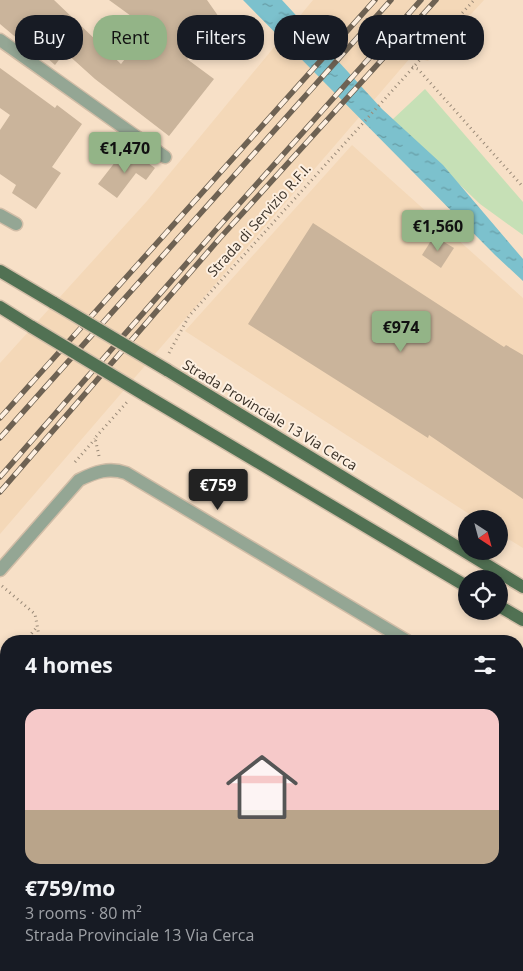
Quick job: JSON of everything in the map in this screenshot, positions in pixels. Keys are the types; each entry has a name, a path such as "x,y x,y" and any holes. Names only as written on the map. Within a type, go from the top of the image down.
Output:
{"main road":[{"name":"Strada Provinciale 13 Via Cerca","path":"0,271 167,370 523,587"},
{"path":"0,307 458,581"},
{"path":"508,611 523,620"}],"street":[{"path":"0,40 165,158"},
{"path":"0,215 16,224"},
{"path":"0,570 79,480 102,471 115,470 126,473 397,635"}],"path":[{"name":"Strada di Servizio R.F.I.","path":"166,356 173,348 189,316 389,92 474,0"},
{"path":"412,67 418,70 523,187"},
{"path":"102,471 95,438 128,401"},
{"path":"0,584 35,614 39,635"},
{"path":"30,635 37,626"}],"shaded area":[{"path":"313,0 484,0 470,15 358,15 358,60 408,60 0,534 0,363 147,201 274,47 274,60 348,60 348,15 301,15"},
{"path":"352,145 523,298 523,548 508,539 508,510 463,510 185,331"}],"green space":[{"path":"425,89 523,202 523,235 480,204 392,120"}],"water":[{"path":"243,0 282,0 296,15 274,15 274,31 264,21 264,15 258,15"},
{"path":"302,60 337,60 382,109 443,165 523,259 523,281"}],"building":[{"path":"0,0 54,0 70,15 15,15 15,37 0,24"},
{"path":"109,0 207,0 218,15 177,15 177,60 188,60 214,79 169,136 95,79 74,60 83,60 83,28 93,37 93,60 117,60 121,64 124,60 167,60 167,15 130,15"},
{"path":"49,60 59,60 55,65"},
{"path":"0,68 55,108 57,105 82,124 52,167 61,173 36,209 12,193 16,185 0,174 0,130 10,115 0,108"},
{"path":"123,152 135,160 138,156 155,168 146,180 136,173 117,198 98,184"},
{"path":"313,223 504,347 506,345 523,355 523,499 429,435 428,438 248,324"},
{"path":"434,236 454,248 441,268 422,255"}],"railway":[{"path":"0,418 375,0"},
{"path":"0,438 391,0"},
{"path":"0,477 214,232 421,0"},
{"path":"0,492 220,238 436,0"}]}
